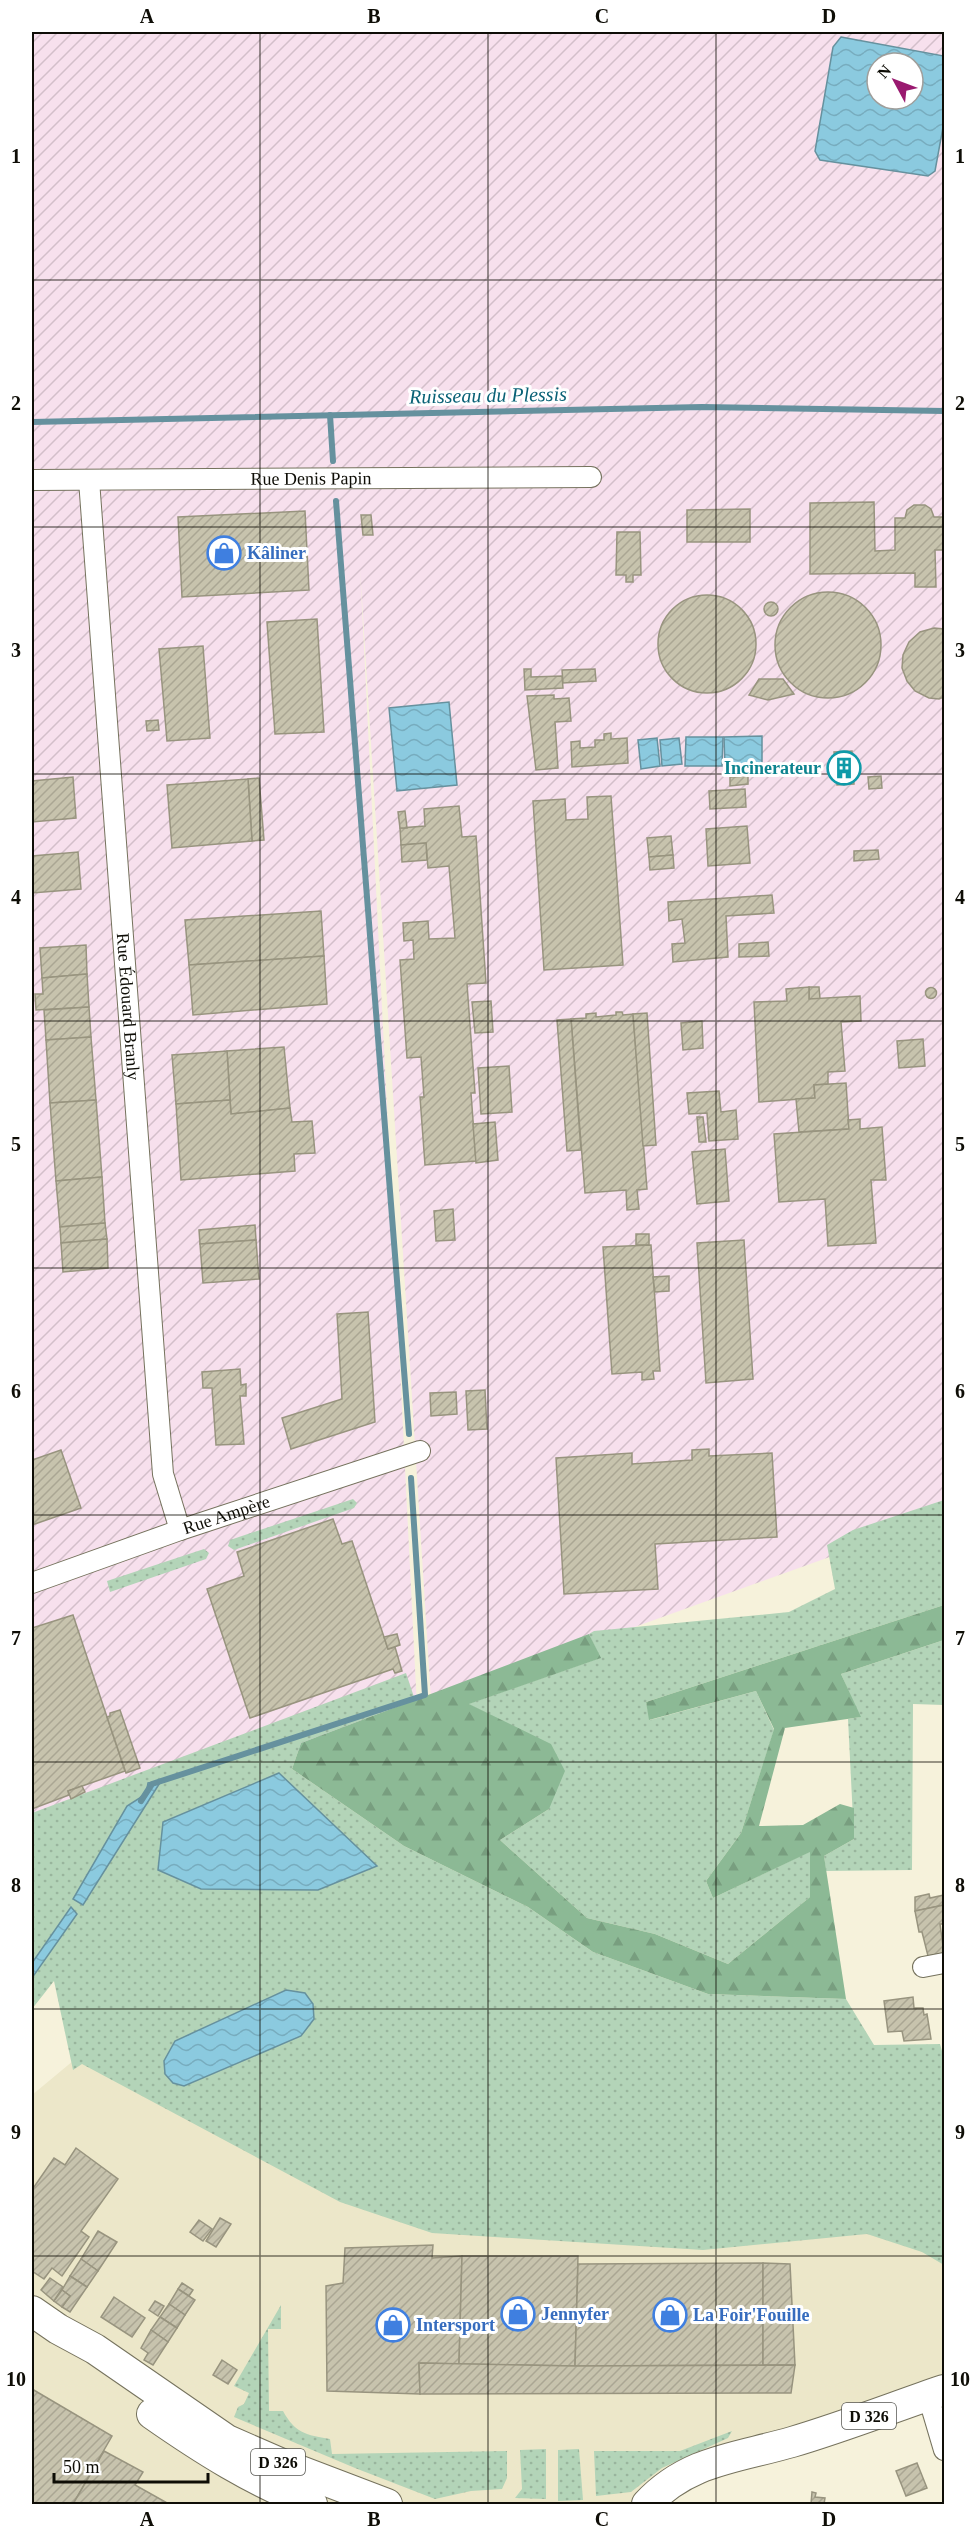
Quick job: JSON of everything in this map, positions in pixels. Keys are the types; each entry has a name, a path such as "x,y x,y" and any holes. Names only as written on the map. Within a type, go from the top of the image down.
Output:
{"main road":[{"name":"D 326","path":"32,2311 58,2330 95,2349 227,2440 387,2505"},
{"name":"D 326","path":"32,2329 190,2440 244,2473 312,2505"},
{"name":"D 326","path":"647,2505 661,2489 700,2466 792,2441 936,2393"},
{"name":"D 326","path":"672,2505 681,2493 718,2472 792,2441"}],"street":[{"name":"Rue Denis Papin","path":"32,480 591,477"},
{"name":"Rue Édouard Branly","path":"89,480 163,1474 180,1530"},
{"name":"Rue Ampère","path":"32,1582 180,1530 420,1451"},
{"path":"923,1966 945,1963"},
{"path":"936,2393 945,2450"}],"shaded area":[{"path":"32,32 944,32 944,1516 431,1700 360,568 417,1708 32,1849"},
{"path":"79,2056 875,2219 944,2255 944,2396 679,2492 622,2504 454,2502 453,2504 32,2504 32,2095"}],"green space":[{"path":"353,1499 357,1503 354,1508 234,1550 228,1546 230,1540"},
{"path":"944,1500 944,1605 646,1702 650,1720 756,1691 774,1730 741,1833 706,1881 713,1898 811,1851 810,1897 728,1964 655,1934 587,1918 500,1840 549,1809 502,1721 468,1704 600,1658 589,1634 594,1631 789,1612 835,1589 827,1545 853,1530"},
{"path":"204,1549 209,1553 206,1559 110,1592 107,1581"},
{"path":"944,1605 944,1640 841,1674 861,1717 785,1728 759,1826 803,1825 840,1804 854,1808 854,1839 824,1856 846,1999 708,1994 593,1952 528,1907 404,1846 292,1769 301,1743 589,1634 601,1658 469,1704 551,1744 565,1771 549,1809 500,1840 587,1918 655,1934 728,1964 810,1897 810,1852 713,1898 706,1881 741,1833 774,1729 756,1691 649,1720 646,1702"},
{"path":"944,1640 944,1705 913,1704 912,1870 826,1871 824,1856 854,1839 848,1719 860,1717 841,1674"},
{"path":"406,1673 415,1700 301,1743 292,1769 404,1846 528,1907 593,1952 708,1994 846,1999 874,2045 940,2044 944,2058 944,2265 922,2252 867,2234 703,2250 432,2233 340,2202 82,2064 73,2070 54,1981 32,2009 32,1813"},
{"path":"281,2305 281,2329 268,2329 269,2411 283,2411 292,2424 302,2432 330,2439 332,2454 507,2451 507,2478 502,2489 471,2491 435,2499 234,2417 238,2407 244,2404 249,2393 234,2386"},
{"path":"732,2431 728,2438 662,2468 631,2492 596,2496 594,2451 680,2451"},
{"path":"546,2449 546,2499 515,2498 522,2489 520,2450"},
{"path":"579,2449 583,2500 558,2501 558,2450"}],"water":[{"path":"841,37 917,51 865,51 865,111 925,111 925,52 944,56 944,122 935,171 928,176 820,160 815,151 833,47"},
{"path":"449,702 457,785 397,791 389,708"},
{"path":"762,736 762,766 725,767 724,737"},
{"path":"686,737 723,737 722,766 685,766"},
{"path":"657,738 660,766 641,769 638,740"},
{"path":"679,738 682,764 662,766 660,740"},
{"path":"279,1773 377,1866 318,1890 201,1889 158,1870 163,1822"},
{"path":"161,1781 83,1905 73,1899 127,1806 146,1794 148,1783"},
{"path":"71,1907 77,1914 32,1978 32,1963"},
{"path":"286,1990 305,1993 313,2004 314,2019 301,2036 184,2086 173,2083 165,2074 164,2061 175,2041"}],"building":[{"path":"874,502 875,551 895,550 895,518 905,518 907,510 914,505 925,505 931,509 934,517 944,517 944,550 935,550 936,587 915,587 915,573 810,574 810,503"},
{"path":"750,509 750,542 687,542 687,510"},
{"path":"305,511 309,590 182,597 178,517"},
{"path":"361,515 371,515 373,535 363,535"},
{"path":"617,532 640,532 641,575 633,575 633,582 626,582 626,575 616,575"},
{"path":"828,592 848,596 865,608 877,625 881,645 877,665 865,682 848,694 828,698 808,694 791,682 779,665 775,645 779,625 791,608 808,596"},
{"path":"707,595 726,598 742,609 753,625 756,644 753,663 742,679 726,690 707,693 688,690 672,679 661,663 658,644 661,625 672,609 688,598"},
{"path":"771,602 776,604 778,609 776,614 771,616 766,614 764,609 766,604"},
{"path":"317,619 324,732 275,734 267,622"},
{"path":"934,628 944,629 944,697 939,699 929,698 915,691 907,681 902,668 903,655 909,642 920,632"},
{"path":"203,646 210,738 167,741 159,649"},
{"path":"524,669 531,669 531,677 562,676 563,688 525,690"},
{"path":"595,669 596,681 563,683 562,670"},
{"path":"759,679 783,679 794,694 768,700 749,695"},
{"path":"554,695 554,699 569,698 571,721 555,722 558,768 536,770 527,696"},
{"path":"158,720 159,730 147,731 146,721"},
{"path":"611,733 611,739 627,738 628,763 572,767 571,742 580,741 580,748 595,747 595,740 604,740 604,734"},
{"name":"Incinerateur","path":"852,751 854,784 837,785 834,752"},
{"path":"748,776 748,784 730,786 730,777"},
{"path":"881,776 882,788 869,789 868,777"},
{"path":"73,777 76,818 32,822 32,781"},
{"path":"259,778 264,840 252,841 248,779"},
{"path":"248,779 252,841 172,848 167,785"},
{"path":"745,789 746,807 710,809 709,791"},
{"path":"611,796 623,965 544,970 533,801 565,799 566,820 588,819 587,797"},
{"path":"459,806 462,837 476,836 486,983 467,984 475,1093 471,1093 476,1161 425,1165 420,1097 424,1097 421,1057 407,1058 400,960 414,959 413,940 404,941 403,923 428,921 429,939 455,938 449,866 428,868 426,843 401,845 400,828 425,826 424,809"},
{"path":"405,811 407,828 400,828 398,812"},
{"path":"747,826 750,863 708,866 706,829"},
{"path":"671,836 673,855 649,857 647,838"},
{"path":"426,843 427,860 402,862 401,845"},
{"path":"878,850 879,859 854,861 854,851"},
{"path":"78,852 81,889 32,893 32,856"},
{"path":"673,855 674,868 650,870 649,857"},
{"path":"772,895 774,913 726,916 728,957 673,962 672,944 685,943 682,919 669,921 668,902"},
{"path":"321,911 324,956 189,965 185,920"},
{"path":"768,942 769,956 739,957 739,944"},
{"path":"86,945 87,974 42,978 40,948"},
{"path":"324,956 327,1004 193,1015 189,965"},
{"path":"87,974 89,1007 36,1010 35,994 43,994 42,978"},
{"path":"809,987 819,987 820,999 809,999"},
{"path":"809,987 809,999 860,996 861,1021 841,1022 845,1071 828,1072 828,1084 814,1085 815,1098 759,1102 754,1002 787,1001 786,989"},
{"path":"931,987 937,993 931,999 925,993"},
{"path":"491,1001 493,1032 475,1033 472,1002"},
{"path":"89,1007 91,1037 46,1040 44,1010"},
{"path":"616,1012 622,1012 623,1015 633,1014 647,1189 637,1190 639,1209 627,1210 626,1190 585,1193 571,1019 586,1018 586,1014 596,1013 596,1017 616,1015"},
{"path":"647,1013 656,1145 643,1146 633,1014"},
{"path":"571,1019 581,1150 567,1151 557,1020"},
{"path":"702,1021 703,1048 683,1050 681,1023"},
{"path":"91,1037 96,1100 50,1103 46,1040"},
{"path":"923,1039 925,1066 899,1068 897,1041"},
{"path":"284,1047 290,1108 231,1114 227,1051"},
{"path":"227,1051 230,1100 176,1104 172,1055"},
{"path":"509,1066 512,1112 481,1114 478,1068"},
{"path":"846,1083 849,1129 799,1132 796,1099 815,1098 814,1085"},
{"path":"719,1091 721,1112 736,1110 738,1139 709,1141 707,1113 689,1114 687,1093"},
{"path":"96,1100 102,1177 56,1181 50,1103"},
{"path":"230,1100 231,1114 290,1108 292,1122 312,1121 315,1153 294,1154 295,1171 181,1180 176,1104"},
{"path":"697,1117 703,1117 706,1142 699,1142"},
{"path":"860,1119 860,1129 882,1127 886,1180 871,1180 876,1243 828,1246 825,1199 779,1202 774,1134 849,1129 848,1120"},
{"path":"495,1122 498,1160 476,1163 473,1124"},
{"path":"725,1149 729,1201 697,1204 692,1152"},
{"path":"102,1177 105,1223 60,1227 56,1181"},
{"path":"453,1209 455,1240 436,1241 434,1211"},
{"path":"105,1223 107,1239 61,1243 60,1227"},
{"path":"255,1225 256,1240 200,1244 199,1230"},
{"path":"636,1234 649,1234 649,1245 636,1245"},
{"path":"107,1239 108,1268 63,1272 61,1243"},
{"path":"256,1240 259,1279 203,1283 200,1244"},
{"path":"744,1240 753,1379 706,1383 697,1243"},
{"path":"651,1245 660,1371 653,1371 654,1379 642,1380 642,1372 612,1374 603,1247"},
{"path":"669,1276 669,1291 655,1292 653,1277"},
{"path":"368,1312 375,1422 291,1449 282,1418 342,1399 337,1314"},
{"path":"240,1369 241,1385 246,1384 246,1396 240,1396 244,1444 216,1445 212,1388 203,1388 202,1372"},
{"path":"485,1390 487,1429 468,1430 466,1391"},
{"path":"456,1392 457,1414 431,1416 430,1393"},
{"path":"709,1449 709,1456 772,1453 777,1537 655,1544 658,1589 564,1594 556,1458 632,1453 632,1464 692,1460 692,1450"},
{"path":"61,1450 81,1508 32,1525 32,1460"},
{"path":"333,1519 342,1544 352,1541 388,1649 395,1647 402,1671 395,1673 393,1669 250,1718 207,1589 244,1576 237,1552"},
{"path":"73,1615 125,1771 68,1791 69,1795 32,1809 32,1628"},
{"path":"397,1634 400,1645 388,1649 384,1637"},
{"path":"120,1710 140,1768 126,1773 107,1717 110,1713"},
{"path":"82,1786 85,1792 71,1799 68,1791"},
{"path":"929,1894 930,1898 944,1895 944,1905 915,1911 915,1897"},
{"path":"944,1905 944,1924 940,1924 944,1953 928,1956 922,1932 919,1932 915,1911"},
{"path":"913,1997 914,2008 923,2008 924,2015 927,2014 931,2039 904,2041 902,2031 888,2032 884,2001"},
{"path":"76,2148 118,2179 81,2231 89,2237 62,2276 52,2268 44,2279 32,2271 32,2186 34,2187 54,2158 65,2165"},
{"path":"220,2218 231,2224 216,2247 206,2241"},
{"path":"199,2220 212,2229 203,2241 190,2232"},
{"path":"98,2231 117,2242 98,2271 81,2259"},
{"name":"Intersport","path":"433,2245 432,2258 462,2256 459,2364 419,2363 420,2394 327,2391 326,2286 343,2283 345,2248"},
{"name":"Jennyfer","path":"462,2256 578,2256 575,2366 459,2364"},
{"path":"81,2259 98,2271 87,2287 70,2276"},
{"name":"La Foir'Fouille","path":"763,2263 763,2365 575,2366 578,2264"},
{"path":"763,2263 790,2264 795,2365 763,2365"},
{"path":"70,2276 87,2287 70,2312 62,2307 70,2296 62,2290"},
{"path":"50,2278 63,2287 54,2301 41,2290"},
{"path":"182,2283 193,2290 189,2296 178,2289"},
{"path":"178,2289 195,2300 185,2315 169,2304"},
{"path":"62,2290 70,2296 62,2307 54,2301"},
{"path":"114,2297 145,2318 132,2337 101,2317"},
{"path":"155,2301 164,2306 158,2316 149,2310"},
{"path":"169,2304 185,2315 177,2328 160,2317"},
{"path":"160,2317 177,2328 168,2342 151,2330"},
{"path":"151,2330 168,2342 153,2365 144,2360 148,2353 141,2348"},
{"path":"222,2360 237,2370 228,2384 213,2375"},
{"path":"419,2363 575,2366 795,2365 791,2393 420,2394"},
{"path":"32,2389 112,2436 73,2504 32,2504"},
{"path":"104,2451 143,2472 135,2485 169,2504 73,2504"},
{"path":"917,2463 927,2488 906,2496 896,2471"},
{"path":"812,2492 816,2493 815,2497 825,2498 824,2504 811,2504"}],"waterway":[{"name":"Ruisseau du Plessis","path":"32,422 702,407 944,411"},
{"path":"330,415 333,461"},
{"path":"336,501 409,1434"},
{"path":"141,1801 152,1784 425,1695 411,1478"}],"place":[{"name":"Kâliner","path":"224,553"},
{"name":"Incinerateur","path":"844,768"},
{"name":"Jennyfer","path":"518,2314"},
{"name":"La Foir'Fouille","path":"670,2315"},
{"name":"Intersport","path":"393,2325"}]}
